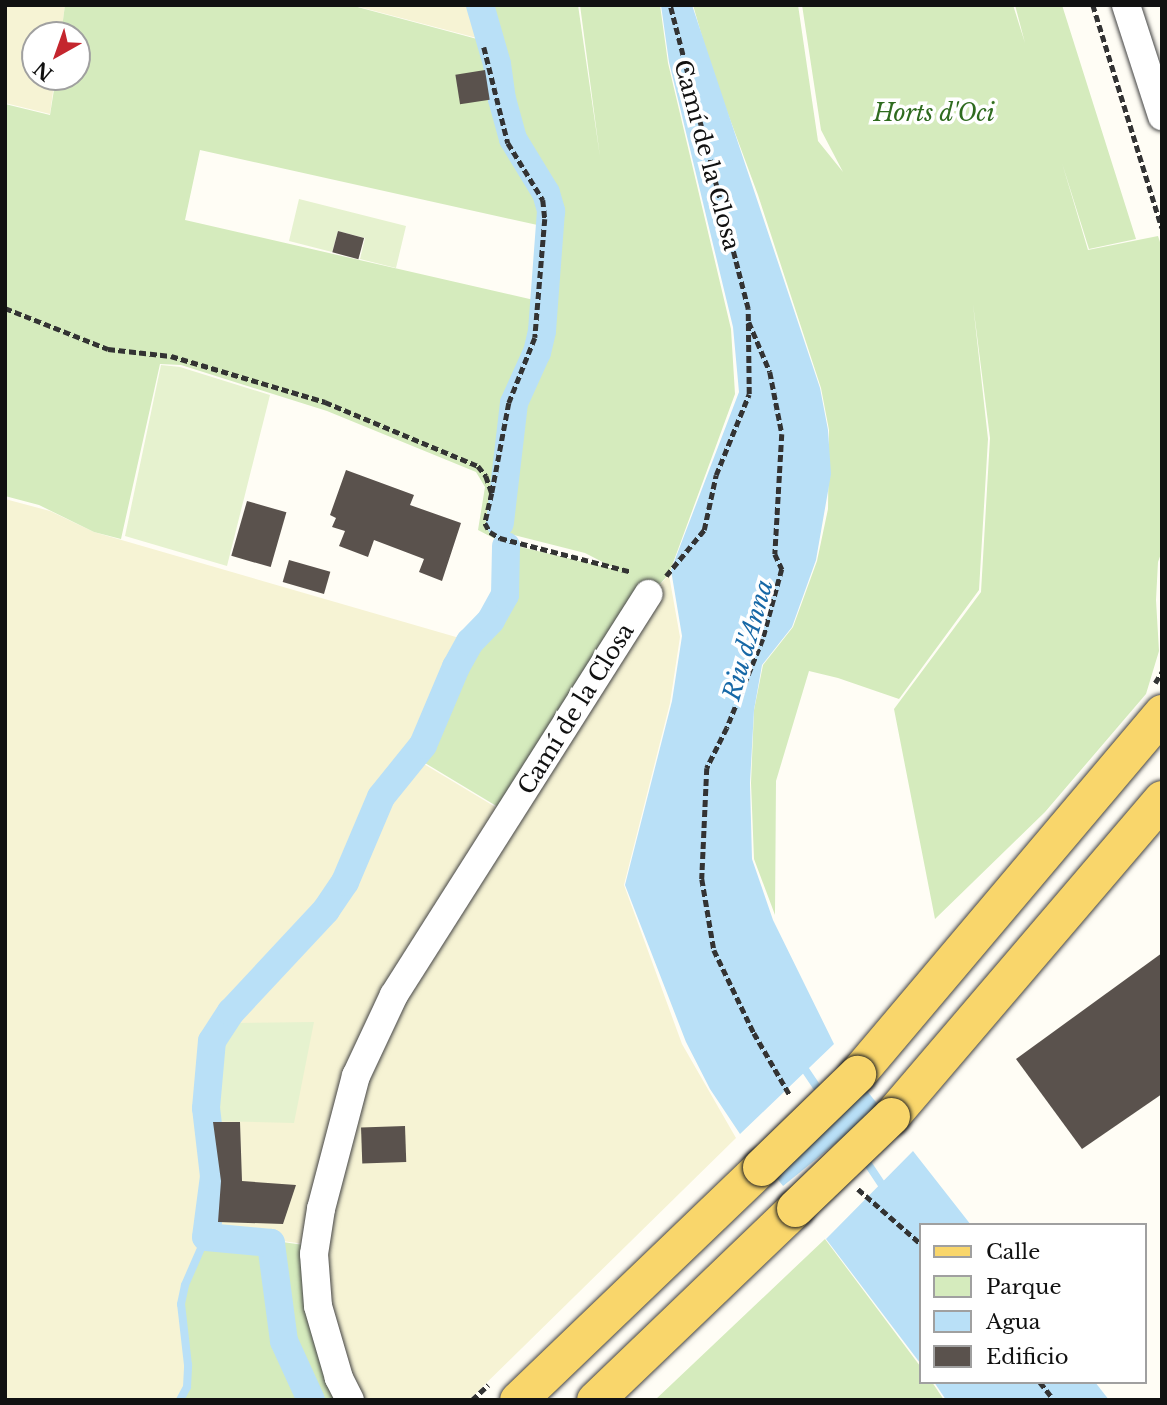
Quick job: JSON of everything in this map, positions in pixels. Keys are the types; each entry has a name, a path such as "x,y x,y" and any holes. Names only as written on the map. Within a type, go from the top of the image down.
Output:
{"main road":[{"path":"518,1400 857,1074 1162,713"},
{"path":"596,1400 891,1116 1162,799"}],"street":[{"path":"1126,5 1162,116"},
{"name":"Camí de la Closa","path":"350,1400 339,1378 317,1306 314,1254 321,1209 356,1076 394,995 648,594"}],"path":[{"name":"Camí de la Closa","path":"648,594 704,530 716,475 749,394 748,309 670,5"},
{"path":"1093,5 1162,228"},
{"path":"484,47 508,143 543,200 545,219 535,338 509,404 485,523 490,532 499,538 633,572 644,580 648,594"},
{"path":"5,309 108,349 171,356 325,402 478,466 492,493"},
{"path":"749,322 770,372 782,434 775,554 782,569 763,639 727,728 707,768 702,879 714,950 754,1033 792,1099"},
{"path":"854,1184 872,1204 918,1242"},
{"path":"1042,1384 1054,1400"}],"shaded area":[{"path":"5,5 65,5 63,21 21,21 21,91 53,91 50,114 5,103"},
{"path":"352,5 481,5 492,42"},
{"path":"5,499 50,511 94,532 456,637 472,646 419,761 507,814 391,994 311,1245 210,1231 202,1244 186,1285 182,1305 189,1388 182,1400 5,1400"},
{"path":"669,575 680,637 670,703 624,885 682,1044 736,1138 469,1400 354,1400 317,1253 360,1078 650,595"}],"green space":[{"path":"65,5 350,5 492,43 482,5 578,5 600,157 580,5 660,5 668,63 731,329 735,394 669,574 650,595 508,813 420,760 472,646 456,637 465,635 480,621 495,590 499,542 618,570 585,553 506,533 499,541 478,530 485,487 476,472 327,411 181,365 160,364 121,539 94,532 39,505 5,496 5,104 50,115 54,91 91,91 91,21 63,21","holes":["200,150 551,228 544,330 538,352 516,404 522,356 531,333 534,300 185,220"]},
{"name":"Horts d'Oci","path":"693,5 798,5 818,141 843,172 821,130 802,5 1013,5 1025,43 1015,5 1062,5 1136,239 1089,249 1062,163 1088,250 1158,236 1162,248 1162,551 1158,562 1156,600 1159,651 1146,694 1045,812 935,919 894,709 981,592 990,438 973,304 988,439 979,590 899,699 809,671 776,781 775,915 754,859 751,783 754,710 763,665 793,627 817,561 828,509 829,430 821,388 758,195 711,68"},
{"path":"299,199 406,226 396,268 360,259 365,238 338,231 332,252 289,241"},
{"path":"161,365 180,367 270,395 227,566 125,536"},
{"path":"314,1022 294,1123 214,1121 212,1088 225,1031 232,1023"},
{"path":"210,1232 311,1246 344,1400 183,1400 189,1388 190,1364 182,1305 186,1285"},
{"path":"825,1239 918,1363 918,1384 933,1384 944,1400 655,1400"}],"water":[{"path":"661,5 692,5 820,388 828,430 831,474 816,560 792,627 762,665 754,710 750,783 752,859 773,920 834,1044 740,1134 710,1089 686,1042 625,885 672,701 682,636 671,570 739,392 733,327 669,62"},
{"path":"867,1091 880,1107 783,1186 770,1170"},
{"path":"913,1151 969,1223 918,1223 918,1360 826,1239"},
{"path":"935,1384 1097,1384 1109,1400 946,1400"}],"building":[{"path":"485,70 490,100 460,104 455,75"},
{"path":"338,231 364,238 358,259 332,252"},
{"path":"346,470 414,495 410,505 461,523 442,581 419,572 424,559 374,540 368,557 339,546 345,531 332,527 336,518 330,515"},
{"path":"247,501 286,512 271,567 231,556"},
{"path":"289,560 330,572 324,594 283,582"},
{"path":"1162,953 1162,1094 1082,1149 1016,1059"},
{"path":"213,1122 240,1122 242,1181 296,1185 283,1224 218,1222 221,1181"},
{"path":"405,1126 406,1162 362,1164 361,1128"}],"waterway":[{"path":"480,5 497,64 502,99 513,139 546,193 551,211 542,331 537,352 514,403 500,523"},
{"path":"311,1400 284,1341 271,1243 206,1237 214,1176 206,1108 212,1041 231,1012 326,910 345,882 381,797 423,745 456,667 470,642 491,620 505,595 506,546"},
{"name":"Riu d'Anna","path":"800,1062 822,1095"},
{"name":"Riu d'Anna","path":"862,1155 886,1191"},
{"path":"180,1400 187,1387 188,1365 181,1304 185,1285 206,1237"}]}
